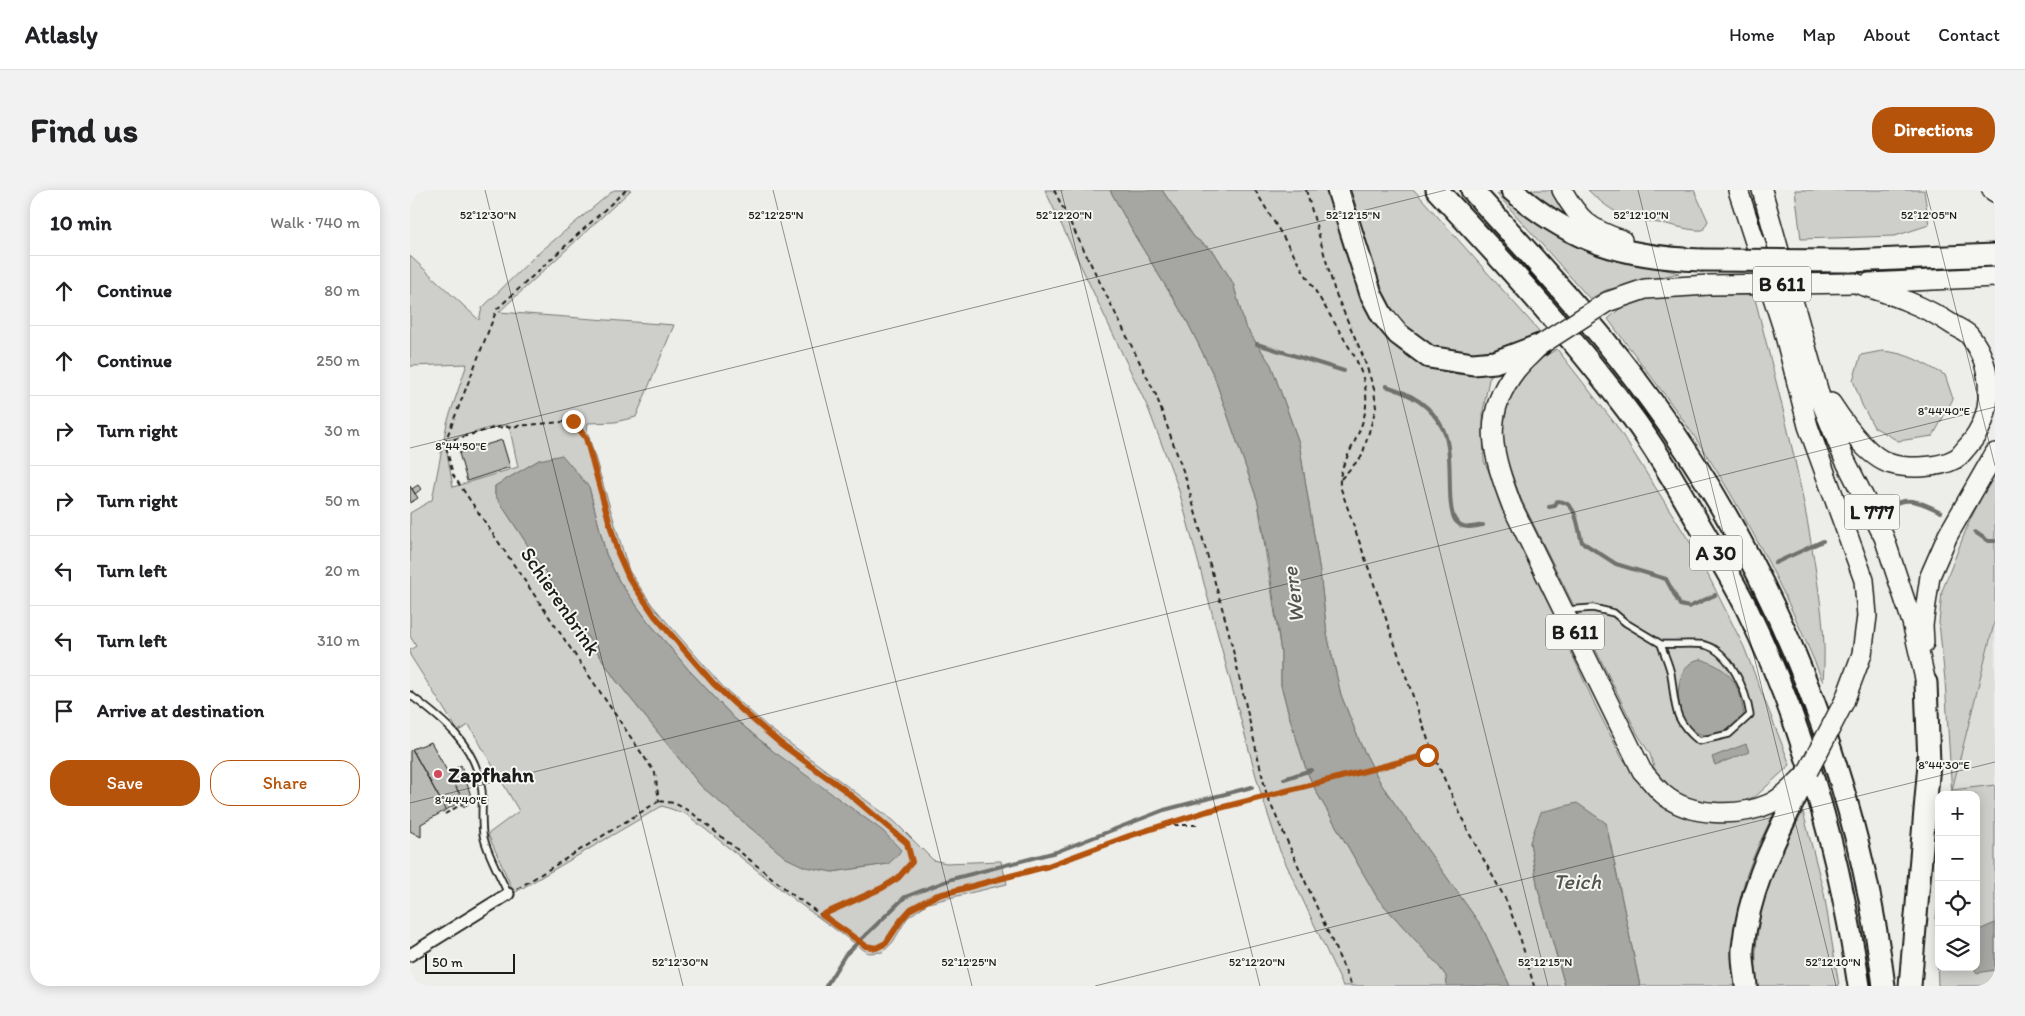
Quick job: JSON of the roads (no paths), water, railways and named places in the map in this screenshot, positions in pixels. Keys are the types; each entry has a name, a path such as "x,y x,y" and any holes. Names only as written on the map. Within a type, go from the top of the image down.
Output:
{"highway":[{"path":"1338,190 1372,294 1382,315 1398,334 1429,357 1473,364 1495,362 1540,345"},
{"name":"A 30","path":"1437,190 1484,240 1628,411 1673,479 1746,608 1794,723 1828,827 1849,920 1858,986"},
{"name":"A 30","path":"1472,190 1591,323 1654,404 1702,476 1751,562 1803,674 1831,753 1866,882 1884,986"},
{"path":"1512,190 1563,228 1585,239 1622,252 1668,259 1849,261 1995,255"},
{"path":"1562,190 1576,215 1601,233 1635,244 1701,260"},
{"name":"L 777","path":"1762,190 1822,404 1844,458 1884,537 1912,622 1926,683"},
{"name":"L 777","path":"1738,191 1783,328 1808,426 1864,580 1867,616 1862,654 1844,702 1808,771"},
{"name":"B 611","path":"1791,797 1743,811 1715,813 1692,809 1664,795 1642,771 1512,506 1496,464 1492,429 1497,404 1516,370 1540,345 1607,302 1645,289 1708,285 1856,283 1995,277"},
{"path":"1807,346 1820,379 1843,423 1863,446 1890,464 1920,468 1955,459 1977,436 1988,414 1991,392 1986,364 1969,335 1939,316 1903,299 1856,283"},
{"path":"1910,986 1929,764 1923,625 1930,576 1948,535 1995,453"},
{"path":"1746,986 1743,950 1748,910 1760,873 1791,797 1808,771"}],"street":[{"path":"410,956 508,894"}],"lane":[{"path":"1564,610 1594,608 1614,613 1626,623 1661,644 1705,645 1722,656 1738,676 1747,696 1750,714 1742,724 1729,734 1699,741 1684,729 1676,716 1671,673 1661,644"},
{"path":"410,695 441,720 473,758 481,789 483,836 508,894"}],"water":[{"name":"Werre","path":"1110,190 1162,190 1194,237 1214,252 1233,283 1245,326 1271,365 1299,443 1320,572 1327,634 1341,695 1361,745 1381,784 1482,927 1510,986 1447,986 1446,976 1438,965 1378,899 1317,793 1307,772 1281,685 1281,653 1258,502 1214,376 1187,321 1135,236"},
{"path":"562,455 589,487 606,554 619,581 647,620 688,669 734,718 773,751 883,831 901,850 888,864 832,872 805,867 786,858 701,786 615,679 495,495 495,486 539,460"},
{"path":"1701,659 1712,663 1727,673 1740,695 1744,715 1729,728 1706,735 1693,730 1684,720 1679,706 1679,690 1682,675 1689,664"},
{"path":"1746,744 1749,752 1715,765 1712,757"},
{"name":"Teich","path":"1577,803 1606,823 1640,986 1565,986 1538,889 1530,842 1541,812"},
{"path":"1995,923 1995,970 1977,973 1976,971 1980,971 1980,930"}],"waterway":[{"path":"1257,344 1344,371"},
{"path":"1386,386 1412,397 1433,413 1447,439 1451,502 1455,520 1465,527 1483,525"},
{"path":"1549,507 1555,506 1557,501 1569,505 1576,516 1582,542 1616,564 1666,579 1680,605 1689,607 1715,595"},
{"path":"1893,505 1899,502 1911,501 1924,504 1941,512"},
{"path":"1975,532 1988,541 1995,541"},
{"path":"1775,563 1823,541"},
{"path":"1284,779 1311,770"},
{"path":"826,986 845,955 905,897 952,879 1056,852 1164,810 1252,787"}],"place":[{"name":"Zapfhahn","path":"438,774"}]}
